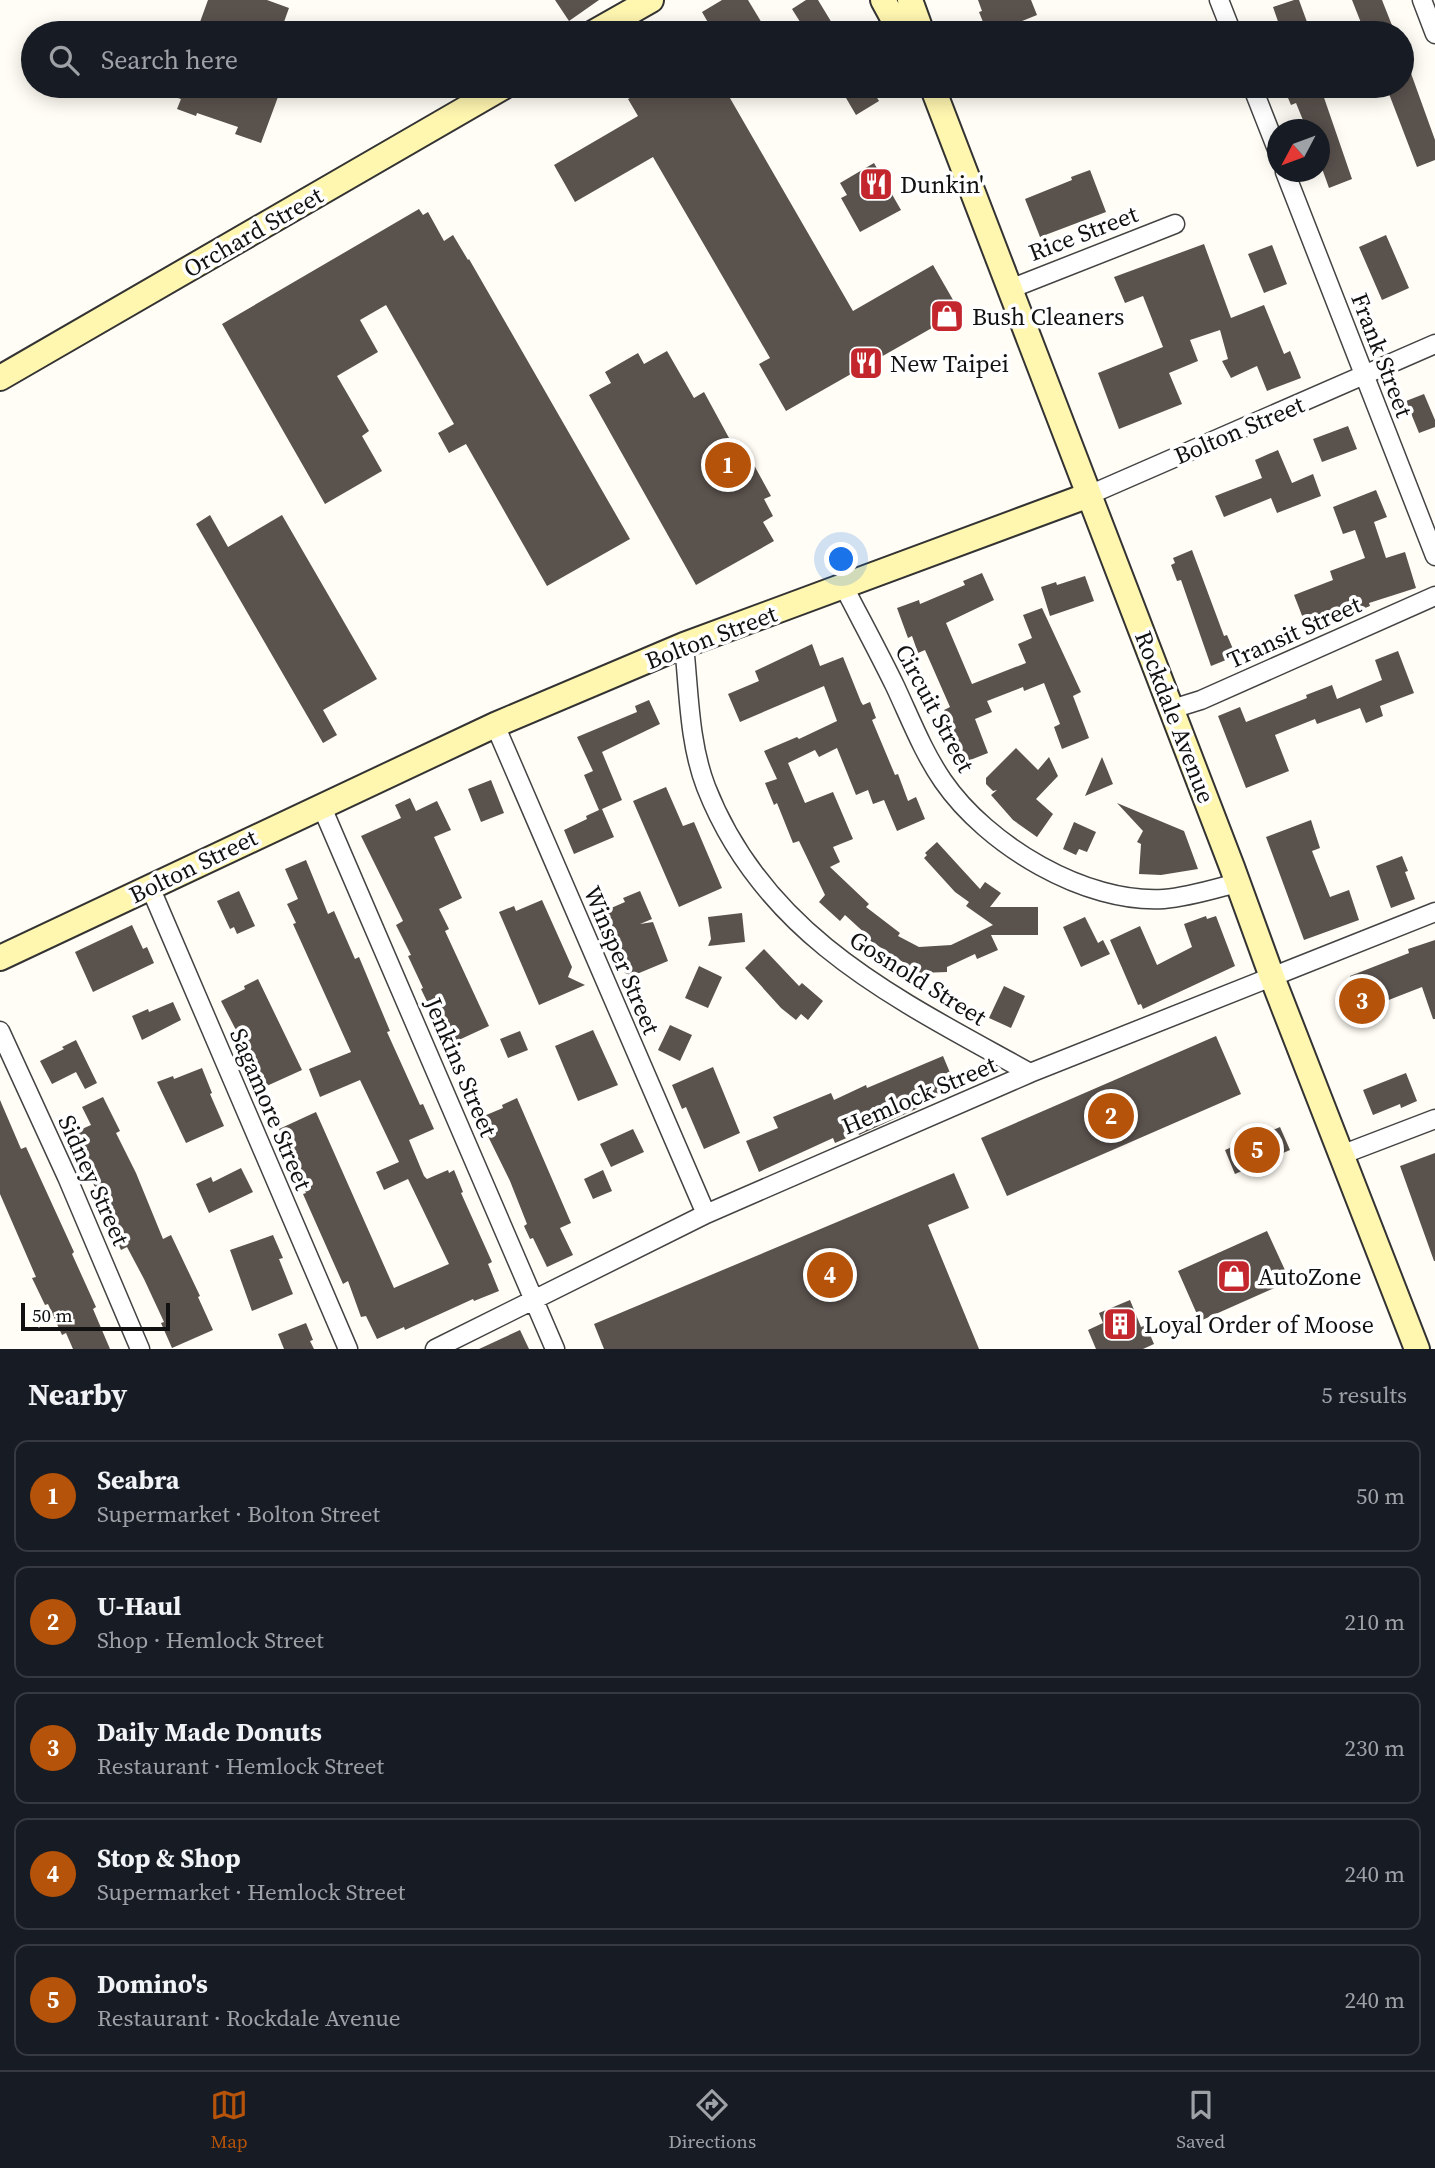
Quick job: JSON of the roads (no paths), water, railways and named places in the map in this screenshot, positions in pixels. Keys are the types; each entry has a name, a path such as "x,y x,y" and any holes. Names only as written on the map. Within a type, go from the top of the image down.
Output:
{"street":[{"path":"619,10 651,0"},
{"path":"883,0 894,21"},
{"path":"910,0 918,21"},
{"path":"1219,0 1227,21"},
{"path":"1422,0 1435,34"},
{"name":"Orchard Street","path":"0,378 484,98"},
{"name":"Rockdale Avenue","path":"941,98 1010,289 1417,1349"},
{"path":"1257,98 1267,124"},
{"name":"Frank Street","path":"1289,182 1435,556"},
{"name":"Rice Street","path":"1010,289 1175,224"},
{"name":"Bolton Street","path":"0,958 495,725 684,645 1089,495 1435,344"},
{"name":"Circuit Street","path":"844,587 925,751 944,782 970,814 1001,842 1035,864 1112,894 1164,899 1237,883"},
{"name":"Transit Street","path":"1172,709 1201,700 1435,596"},
{"name":"Gosnold Street","path":"684,645 694,740 705,785 741,854 764,885 790,915 849,967 892,995 1030,1073"},
{"name":"Winsper Street","path":"495,725 706,1214"},
{"name":"Jenkins Street","path":"321,805 555,1349"},
{"name":"Sagamore Street","path":"150,887 348,1349"},
{"name":"Hemlock Street","path":"435,1349 706,1214 1030,1073 1435,912"},
{"name":"Sidney Street","path":"0,1031 68,1177 140,1349"},
{"path":"1341,1155 1435,1119"}],"place":[{"name":"Dunkin'","path":"876,184"},
{"name":"Bush Cleaners","path":"947,316"},
{"name":"New Taipei","path":"866,363"},
{"name":"Seabra","path":"728,465"},
{"name":"Daily Made Donuts","path":"1362,1001"},
{"name":"U-Haul","path":"1111,1116"},
{"name":"Domino's","path":"1257,1150"},
{"name":"Stop & Shop","path":"830,1275"},
{"name":"AutoZone","path":"1234,1276"},
{"name":"Loyal Order of Moose","path":"1120,1324"}]}
